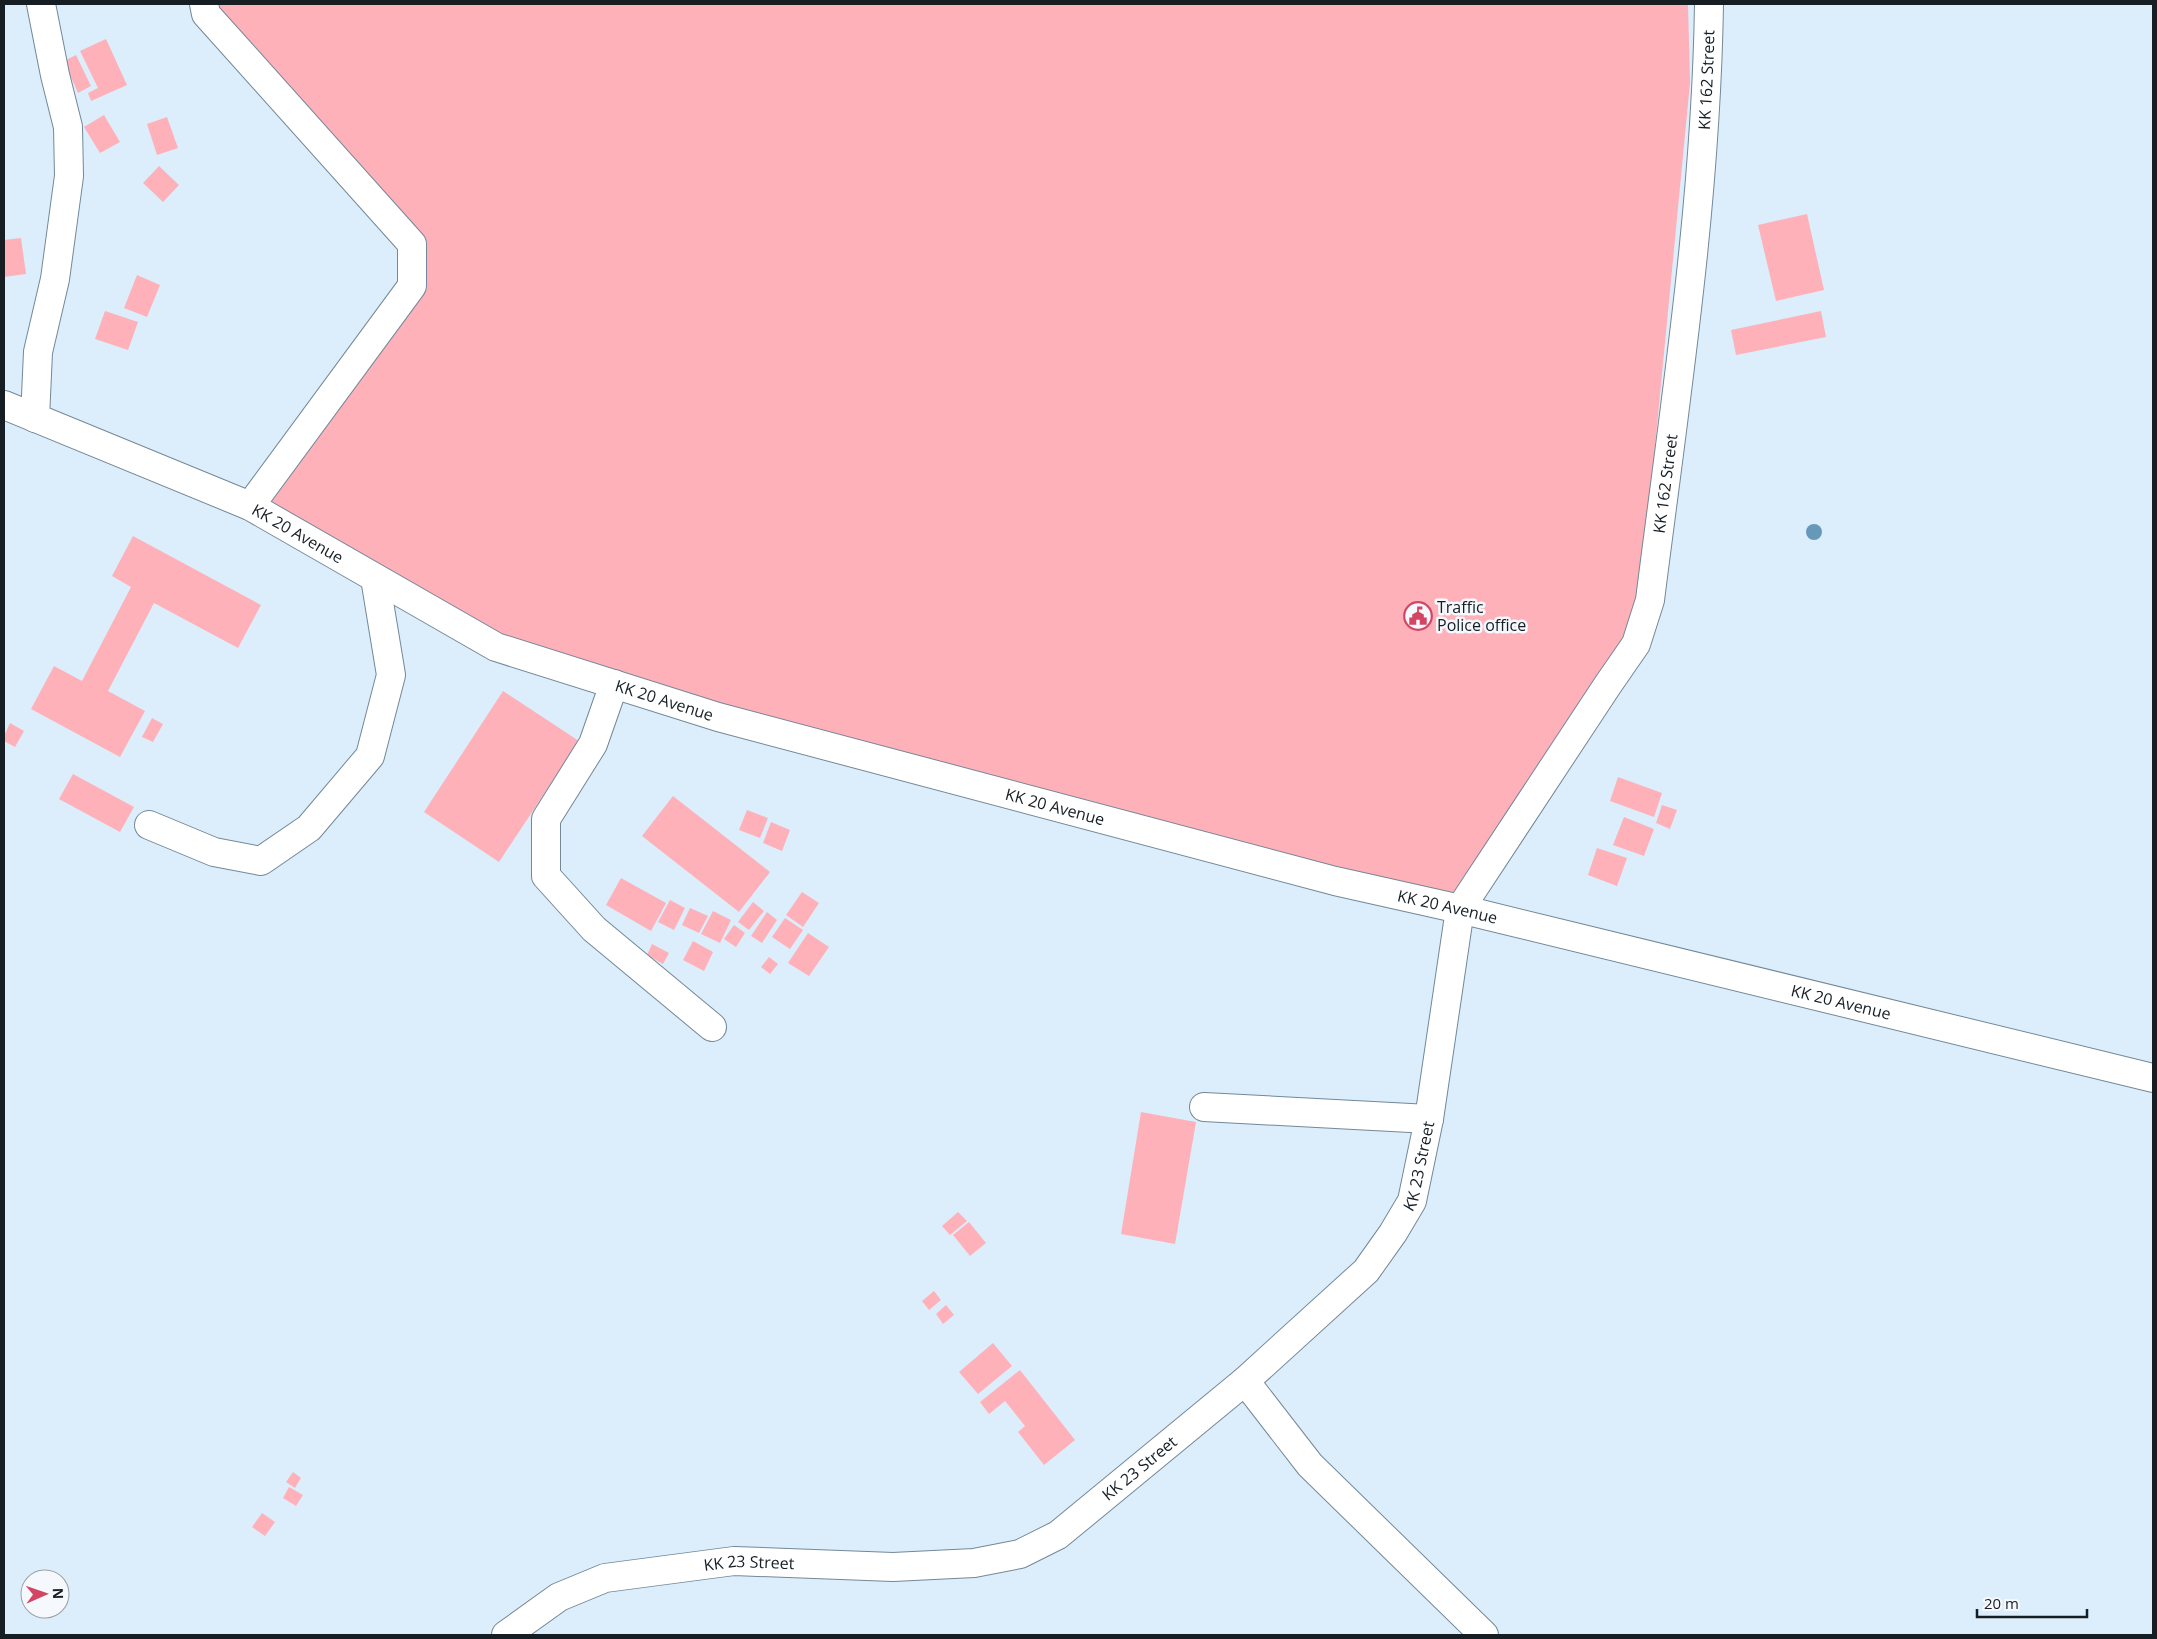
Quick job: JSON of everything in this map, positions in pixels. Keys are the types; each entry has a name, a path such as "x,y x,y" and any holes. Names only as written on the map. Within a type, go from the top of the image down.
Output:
{"street":[{"path":"35,418 38,352 55,279 69,176 68,128 41,4"},
{"path":"204,4 206,14 412,244 412,286 250,506"},
{"name":"KK 162 Street","path":"1460,909 1636,644 1650,600 1691,282 1703,142 1709,4"},
{"name":"KK 20 Avenue","path":"4,405 250,506 496,647 718,717 1316,876 1460,909 2153,1078"},
{"path":"149,825 214,852 261,860 309,828 370,756 392,675 375,578"},
{"path":"614,684 593,744 546,819 546,876 594,929 712,1027"},
{"name":"KK 23 Street","path":"506,1635 559,1597 605,1578 734,1561 893,1567 974,1562 1020,1554 1058,1535 1245,1381 1366,1271 1393,1233 1412,1201 1429,1119 1460,909"},
{"path":"1204,1107 1429,1119"},
{"path":"1245,1381 1310,1465 1484,1635"}],"building":[{"path":"204,4 1688,4 1690,83 1636,644 1460,909 496,647 250,506 412,286 412,244"},
{"path":"106,39 127,85 91,101 88,93 98,88 80,51"},
{"path":"76,55 91,86 78,93 64,61"},
{"path":"104,115 120,142 100,153 84,127"},
{"path":"167,117 178,148 157,155 147,124"},
{"path":"159,166 179,185 163,202 143,183"},
{"path":"1807,214 1824,290 1776,301 1758,225"},
{"path":"21,238 26,274 4,277 4,240"},
{"path":"137,275 160,285 147,317 124,308"},
{"path":"105,311 138,322 128,350 95,339"},
{"path":"1821,311 1826,337 1736,355 1731,330"},
{"path":"133,536 261,605 238,648 154,603 108,691 145,711 120,757 31,709 54,666 82,681 131,587 112,576"},
{"path":"503,691 579,741 499,862 424,812"},
{"path":"152,718 163,724 153,742 142,737"},
{"path":"10,723 24,731 15,747 4,741 4,736"},
{"path":"73,774 134,807 120,832 59,799"},
{"path":"1618,777 1662,793 1654,817 1610,801"},
{"path":"673,796 770,872 739,912 642,836"},
{"path":"1662,805 1677,810 1670,829 1656,823"},
{"path":"747,810 768,818 760,838 739,830"},
{"path":"1624,817 1654,829 1644,856 1613,845"},
{"path":"771,822 790,830 782,851 763,843"},
{"path":"1597,848 1627,858 1617,886 1588,875"},
{"path":"621,878 666,903 651,931 606,905"},
{"path":"802,892 819,903 803,927 786,915"},
{"path":"670,900 685,908 674,930 658,922"},
{"path":"753,902 764,911 749,930 738,922"},
{"path":"690,908 708,916 699,933 682,925"},
{"path":"713,911 731,920 720,943 701,934"},
{"path":"767,912 777,920 762,943 751,936"},
{"path":"785,918 803,930 790,949 772,937"},
{"path":"734,925 745,933 736,947 724,939"},
{"path":"808,933 829,947 809,976 788,963"},
{"path":"693,941 713,952 704,971 683,960"},
{"path":"652,944 669,953 663,964 647,955"},
{"path":"769,957 778,964 770,974 761,967"},
{"path":"1141,1112 1196,1122 1175,1244 1121,1234"},
{"path":"958,1212 967,1221 950,1235 942,1226"},
{"path":"969,1222 986,1243 970,1256 953,1235"},
{"path":"934,1291 941,1300 929,1310 922,1301"},
{"path":"946,1305 954,1315 943,1324 936,1314"},
{"path":"993,1343 1012,1366 978,1394 959,1372"},
{"path":"1020,1370 1075,1440 1044,1465 1018,1432 1025,1426 1005,1401 989,1414 980,1402"},
{"path":"293,1472 301,1478 295,1488 286,1482"},
{"path":"289,1487 303,1495 296,1506 283,1498"},
{"path":"262,1513 275,1522 265,1536 252,1527"}],"place":[{"name":"Traffic Police office","path":"1418,616"}]}
